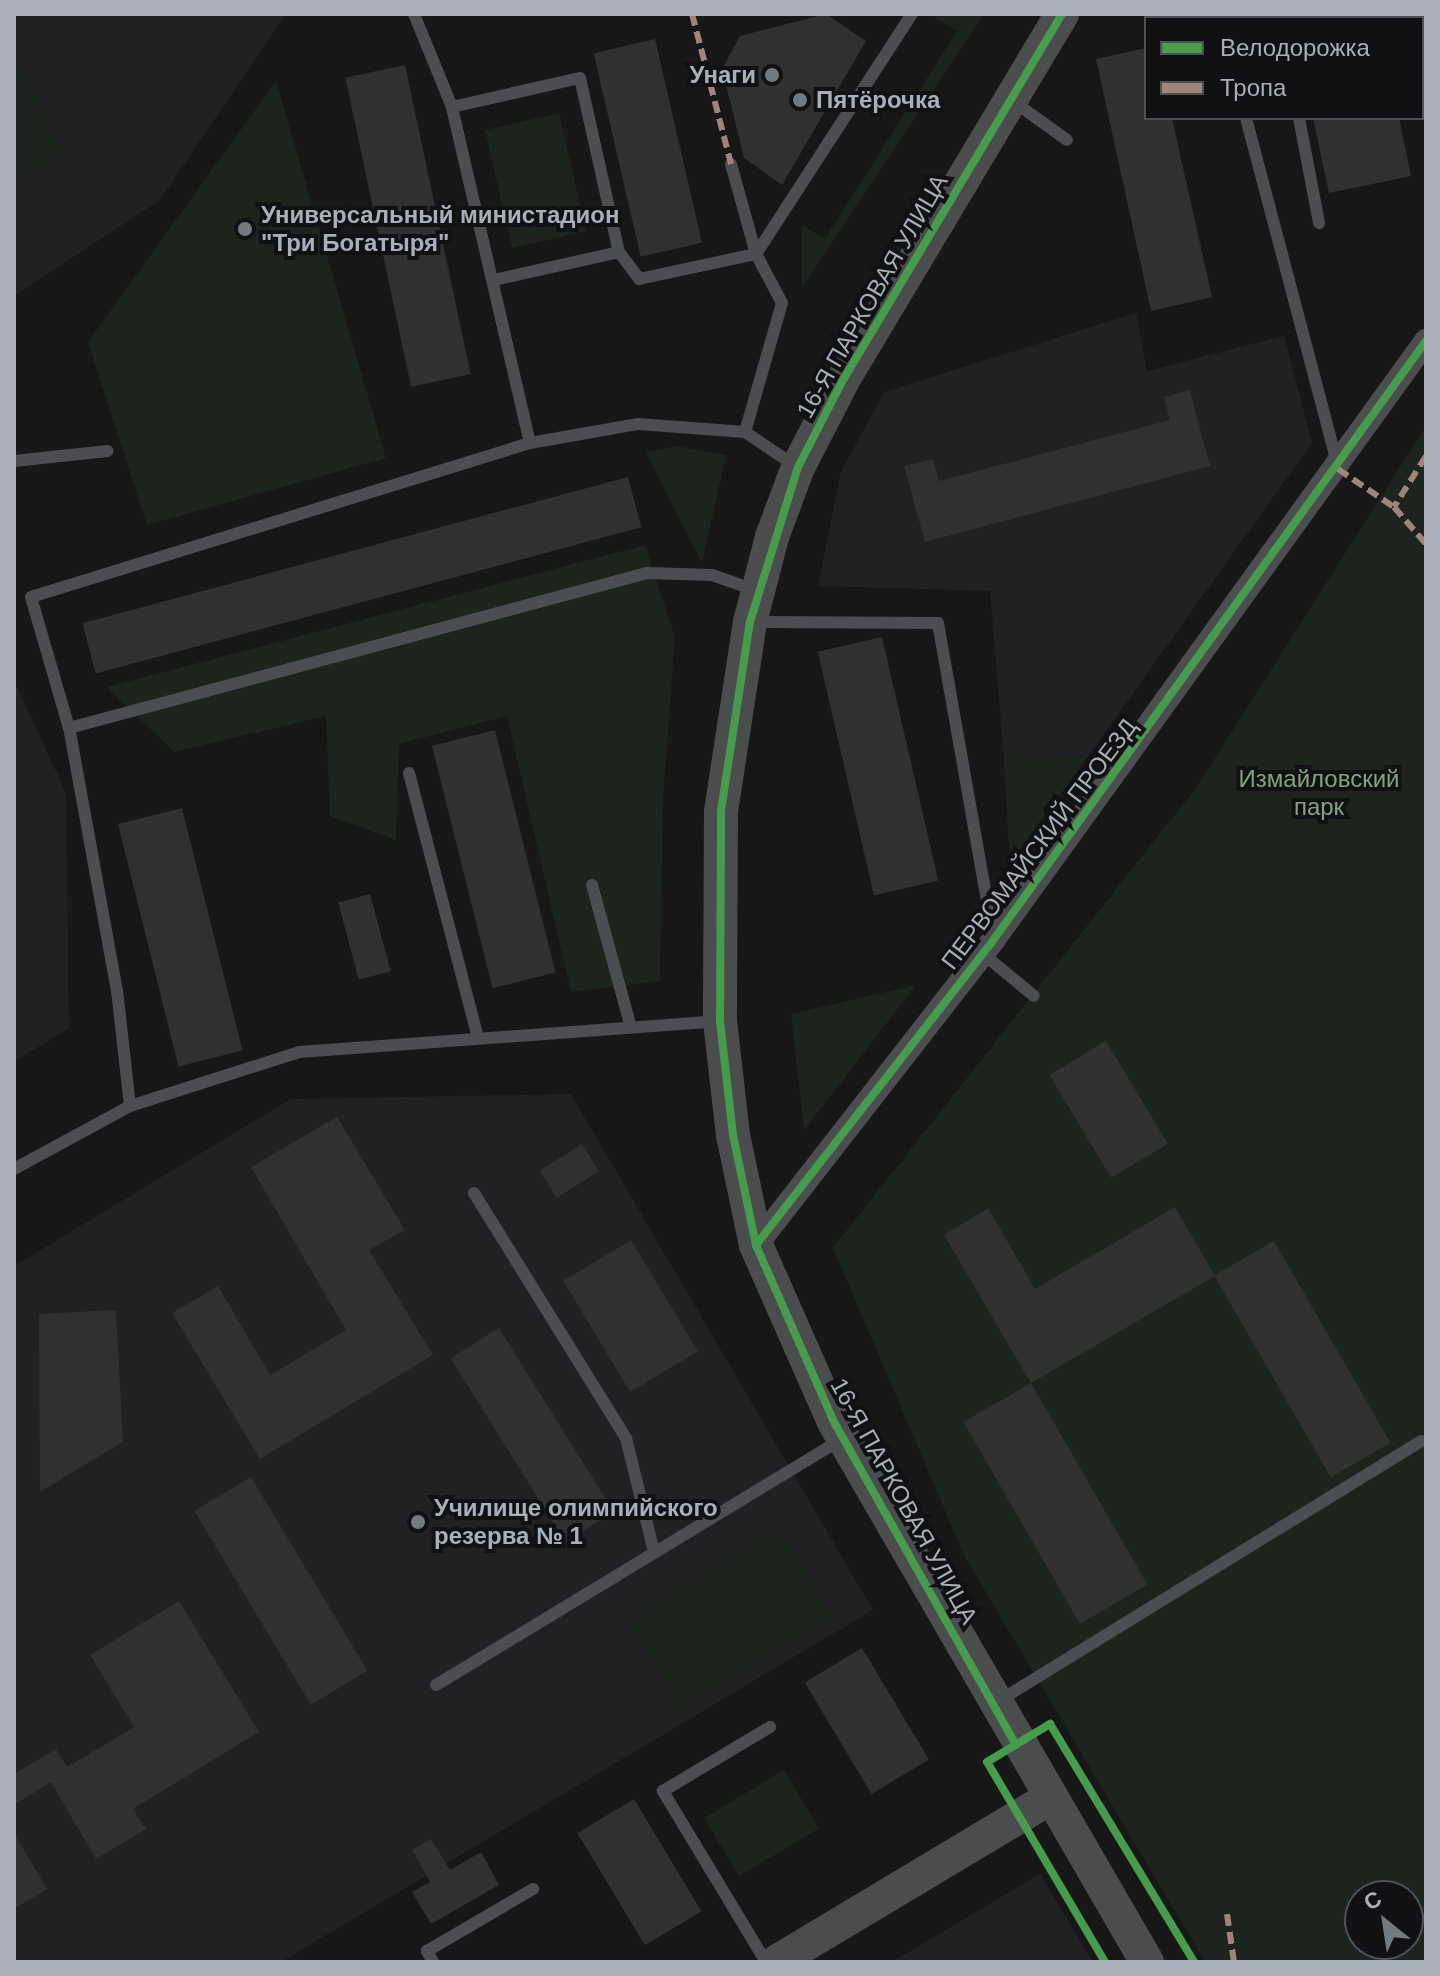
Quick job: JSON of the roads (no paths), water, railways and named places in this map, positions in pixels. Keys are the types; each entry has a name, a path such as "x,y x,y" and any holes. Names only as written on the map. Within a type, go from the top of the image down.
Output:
{"main road":[{"name":"16-Я ПАРКОВАЯ УЛИЦА","path":"1062,14 843,380 798,467 754,607 721,811 720,1021 733,1135 756,1245 843,1439 1141,1960"},
{"path":"776,1962 1048,1799"}],"street":[{"name":"ПЕРВОМАЙСКИЙ ПРОЕЗД","path":"756,1245 988,946 1338,469 1426,341"}],"lane":[{"path":"414,14 452,107 530,443"},
{"path":"452,107 580,78 619,252 639,279 756,254 912,14"},
{"path":"1012,100 1067,140"},
{"path":"1247,120 1338,469"},
{"path":"1299,120 1319,223"},
{"path":"731,164 756,254 782,303 745,432"},
{"path":"494,280 619,252"},
{"path":"130,1106 117,991 69,728 31,597 530,443 638,424 745,432 798,467"},
{"path":"14,461 107,451"},
{"path":"69,728 647,573 712,575 754,607 938,623 988,946 1034,996"},
{"path":"409,773 477,1034"},
{"path":"592,885 630,1024"},
{"path":"14,1169 130,1106 299,1052 477,1034 720,1021"},
{"path":"474,1193 626,1438 654,1552"},
{"path":"436,1685 843,1439"},
{"path":"993,1704 1421,1441"},
{"path":"766,1962 663,1791 770,1727"},
{"path":"433,1962 427,1951 533,1889"}],"place":[{"name":"Унаги","path":"772,75"},
{"name":"Пятёрочка","path":"800,100"},
{"name":"Универсальный министадион \"Три Богатыря\"","path":"245,229"},
{"name":"Училище олимпийского резерва № 1","path":"418,1522"}],"park label":[{"name":"Измайловский парк","path":"1319,793"}]}
